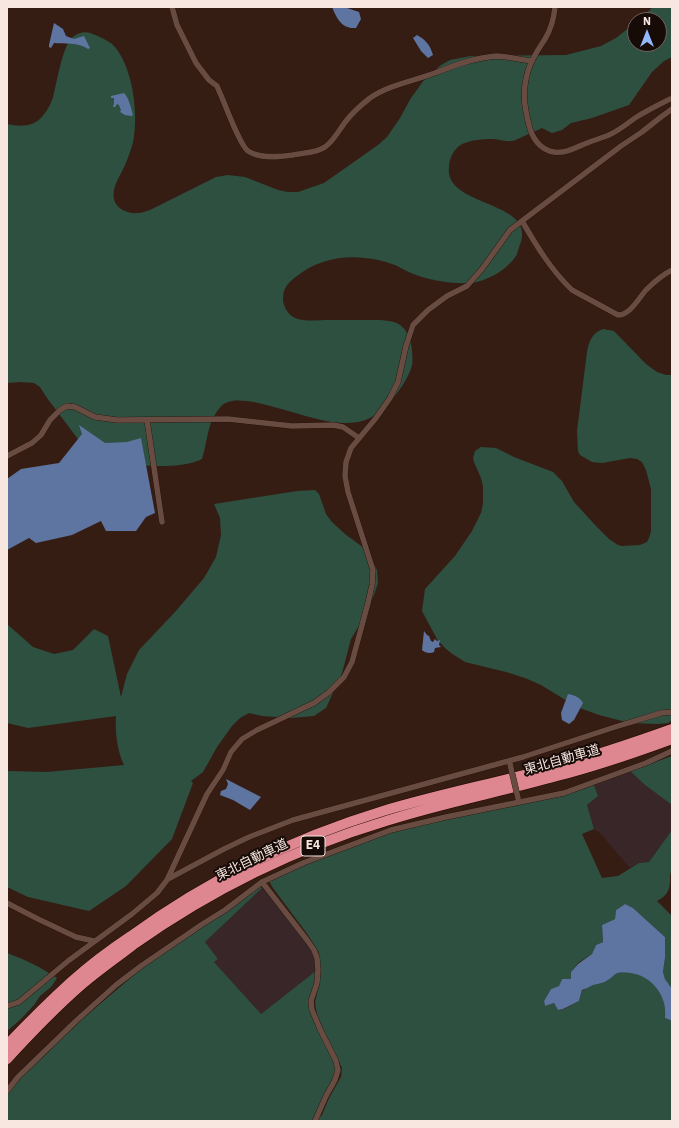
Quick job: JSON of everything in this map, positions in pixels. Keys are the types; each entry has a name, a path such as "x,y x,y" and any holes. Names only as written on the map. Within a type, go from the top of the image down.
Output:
{"highway":[{"name":"東北自動車道","path":"7,1045 44,1007 105,954 153,920 205,887 265,856 296,842 383,811 554,767 617,748 672,729"},
{"name":"東北自動車道","path":"7,1059 46,1018 74,992 112,961 159,927 210,895 268,865 336,837 386,821 450,803 557,777 620,758 672,739"}],"street":[{"path":"172,7 177,25 199,68 209,80 217,86 242,144 249,151 266,156 286,156 318,150 325,147 361,105 380,93 415,78 434,73 466,61 488,57 502,56 532,61"},
{"path":"555,7 554,18 532,61 524,92 526,118 530,129 541,147 554,152 571,150 610,134 654,106 672,99"},
{"path":"7,1006 19,1002 68,961 132,914 157,893 167,880 207,794 223,770 231,752 242,739 257,730 314,703 328,693 344,677 352,662 372,585 373,570 348,492 345,476 346,462 351,448 376,418 390,398 398,382 406,346 414,325 428,310 447,296 466,286 482,269 510,230 672,109"},
{"path":"522,221 545,258 572,290 618,315 623,314 631,308 647,289 665,273 672,270"},
{"path":"7,456 32,442 41,435 50,420 60,410 67,406 76,407 95,417 117,420 228,419 292,426 333,425 343,427 359,438"},
{"path":"147,420 162,522"},
{"path":"167,880 236,843 293,820 509,762 615,727 672,712"},
{"path":"7,1091 18,1077 116,985 141,966 225,910 262,882 303,863 391,830 518,800 564,793 646,763 672,751"},
{"path":"509,762 518,800"},
{"path":"262,882 304,935 314,950 317,958 317,982 311,1001 312,1010 336,1061 338,1070 335,1080 315,1121"},
{"path":"7,903 76,937 94,941"}],"shaded area":[{"path":"630,771 645,785 672,805 672,830 649,862 639,863 630,868 601,834 594,829 587,805 598,796 594,785"},
{"path":"262,888 313,951 317,970 261,1014 214,962 218,959 205,942"}],"green space":[{"path":"653,7 672,7 672,57 664,61 652,72 629,105 592,118 571,123 562,130 552,133 542,128 512,141 484,139 466,142 459,146 453,153 449,164 451,180 460,190 503,210 515,218 521,228 521,242 517,254 504,269 477,282 453,283 418,276 395,265 378,260 354,257 330,260 318,264 307,269 287,285 284,291 283,299 286,310 292,317 307,320 387,321 397,323 403,327 407,333 412,350 412,363 410,370 405,381 394,397 385,407 372,417 354,423 336,422 318,419 254,402 233,401 223,405 213,418 202,459 189,464 147,466 90,455 40,387 34,383 7,383 7,124 24,126 34,123 43,116 52,100 65,50 75,35 88,32 107,41 112,44 125,64 133,90 135,104 135,131 129,154 115,188 114,197 115,202 121,209 131,213 138,213 150,210 216,177 228,175 245,177 278,190 288,192 298,192 324,183 387,137 424,80 441,65 450,60 471,56 566,55 601,46 616,38 627,29 627,52 667,52 667,12 648,12"},
{"path":"603,329 614,331 646,364 657,372 672,375 672,720 668,723 630,723 599,715 577,707 541,685 525,678 465,662 451,653 437,639 422,611 425,589 455,556 472,531 481,513 483,504 483,486 473,458 475,451 481,447 496,448 514,457 553,472 562,481 574,502 609,539 618,545 640,545 647,542 651,531 651,489 646,470 642,462 637,459 630,458 602,463 592,462 580,455 578,451 577,431 588,348 594,335"},
{"path":"315,490 319,494 326,514 332,522 368,551 377,570 378,583 363,619 351,639 342,673 326,708 314,716 291,718 262,716 249,713 240,718 232,726 217,747 203,772 191,781 193,783 172,839 126,886 89,911 28,897 7,887 7,771 47,772 124,765 117,741 116,716 28,728 7,723 7,624 33,647 54,654 73,650 94,629 108,636 121,697 127,674 139,650 175,612 204,578 216,557 221,535 220,518 214,504 297,491"},
{"path":"672,756 672,805 645,785 630,771"},
{"path":"594,785 598,796 587,805 594,829 582,834 602,878 618,876 639,863 649,862 672,830 672,870 670,874 669,886 666,895 657,901 672,916 672,990 665,979 663,972 665,937 633,908 625,904 616,910 615,919 602,925 603,942 596,945 592,954 578,963 571,972 571,979 562,979 559,986 551,989 544,1001 545,1006 554,1003 558,1010 564,1009 579,1001 582,991 593,985 605,982 618,973 628,972 637,974 646,978 653,984 663,999 665,1018 672,1021 672,1121 318,1121 341,1077 342,1068 317,1016 315,1002 320,981 319,953 308,935 269,881 304,864 391,831 564,795"},
{"path":"259,885 262,888 205,942 218,959 214,962 261,1014 317,970 309,1004 335,1062 336,1070 313,1121 7,1121 7,1095 21,1078 80,1021 141,969"},
{"path":"7,953 45,970 57,978 51,987 40,996 21,1019 7,1031"}],"water":[{"path":"332,7 346,7 359,12 361,19 356,28 347,27 344,25 338,19"},
{"path":"54,23 63,29 66,36 74,39 84,36 90,48 88,49 76,44 54,43 51,48 49,47"},
{"path":"417,35 427,43 433,55 428,58 421,51 413,38"},
{"path":"124,93 131,106 133,115 131,116 120,112 121,110 117,104 113,107 114,98 111,98 111,96"},
{"path":"79,425 105,443 127,442 141,438 155,513 146,517 136,531 106,531 101,521 72,535 36,543 29,538 7,550 7,479 21,469 59,463 82,434"},
{"path":"424,631 429,636 431,641 433,642 435,639 437,641 440,640 439,645 441,647 435,648 434,652 431,653 422,650"},
{"path":"568,694 577,697 583,703 574,720 569,724 562,720 561,713"},
{"path":"226,779 261,797 250,810 233,800 220,795 221,791 226,789 228,784"},
{"path":"625,904 633,908 665,937 663,972 665,979 672,989 672,1021 665,1018 663,999 653,984 646,978 628,973 618,973 605,982 582,990 579,1001 563,1009 558,1010 554,1003 545,1006 544,1001 551,989 559,986 562,979 571,979 571,972 578,964 592,954 596,945 603,942 602,925 615,919 616,910"}]}
